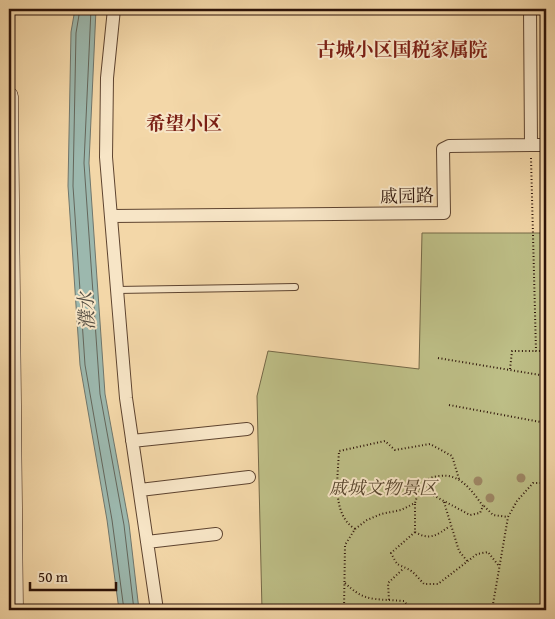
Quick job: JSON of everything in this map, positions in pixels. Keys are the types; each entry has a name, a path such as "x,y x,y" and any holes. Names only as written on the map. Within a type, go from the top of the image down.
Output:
{"main road":[{"path":"9,96 14,610"}],"street":[{"path":"114,9 107,78 106,157 126,398 157,610"},
{"path":"530,9 531,145 546,145"},
{"name":"戚园路","path":"112,216 444,213 443,149 449,146 531,145"},
{"path":"132,440 247,429"},
{"path":"140,490 249,477"},
{"path":"148,542 216,534"}],"lane":[{"path":"117,290 295,287"}],"path":[{"path":"531,145 536,351"},
{"path":"510,370 512,352 546,351"},
{"path":"438,358 546,376"},
{"path":"448,405 546,423"},
{"path":"355,529 349,525 340,513 339,451 384,441 395,450 430,444 452,456 459,479"},
{"path":"415,532 415,503 423,483 433,476 447,475 459,479 493,515 508,517"},
{"path":"423,483 428,493 470,515 480,514 483,506"},
{"path":"492,610 508,517 517,501 533,483 546,483"},
{"path":"444,501 459,551 468,562"},
{"path":"344,610 345,545 355,529 366,520 381,514 401,510 415,503"},
{"path":"415,532 422,536 436,536 450,526"},
{"path":"415,532 391,552 397,565 403,569 409,569 424,584 438,584 477,554 488,552 499,566"},
{"path":"389,600 388,583 403,569"},
{"path":"345,583 353,591 368,599 404,601 411,610"}],"green space":[{"name":"戚城文物景区","path":"422,233 546,233 546,610 262,610 257,396 268,351 419,369"}],"water":[{"name":"濮水","path":"75,9 96,9 89,163 105,394 129,524 139,610 119,610 107,520 80,365 68,186 71,32"}],"district":[{"name":"古城小区国税家属院","path":"402,49"},
{"name":"希望小区","path":"184,123"}]}
